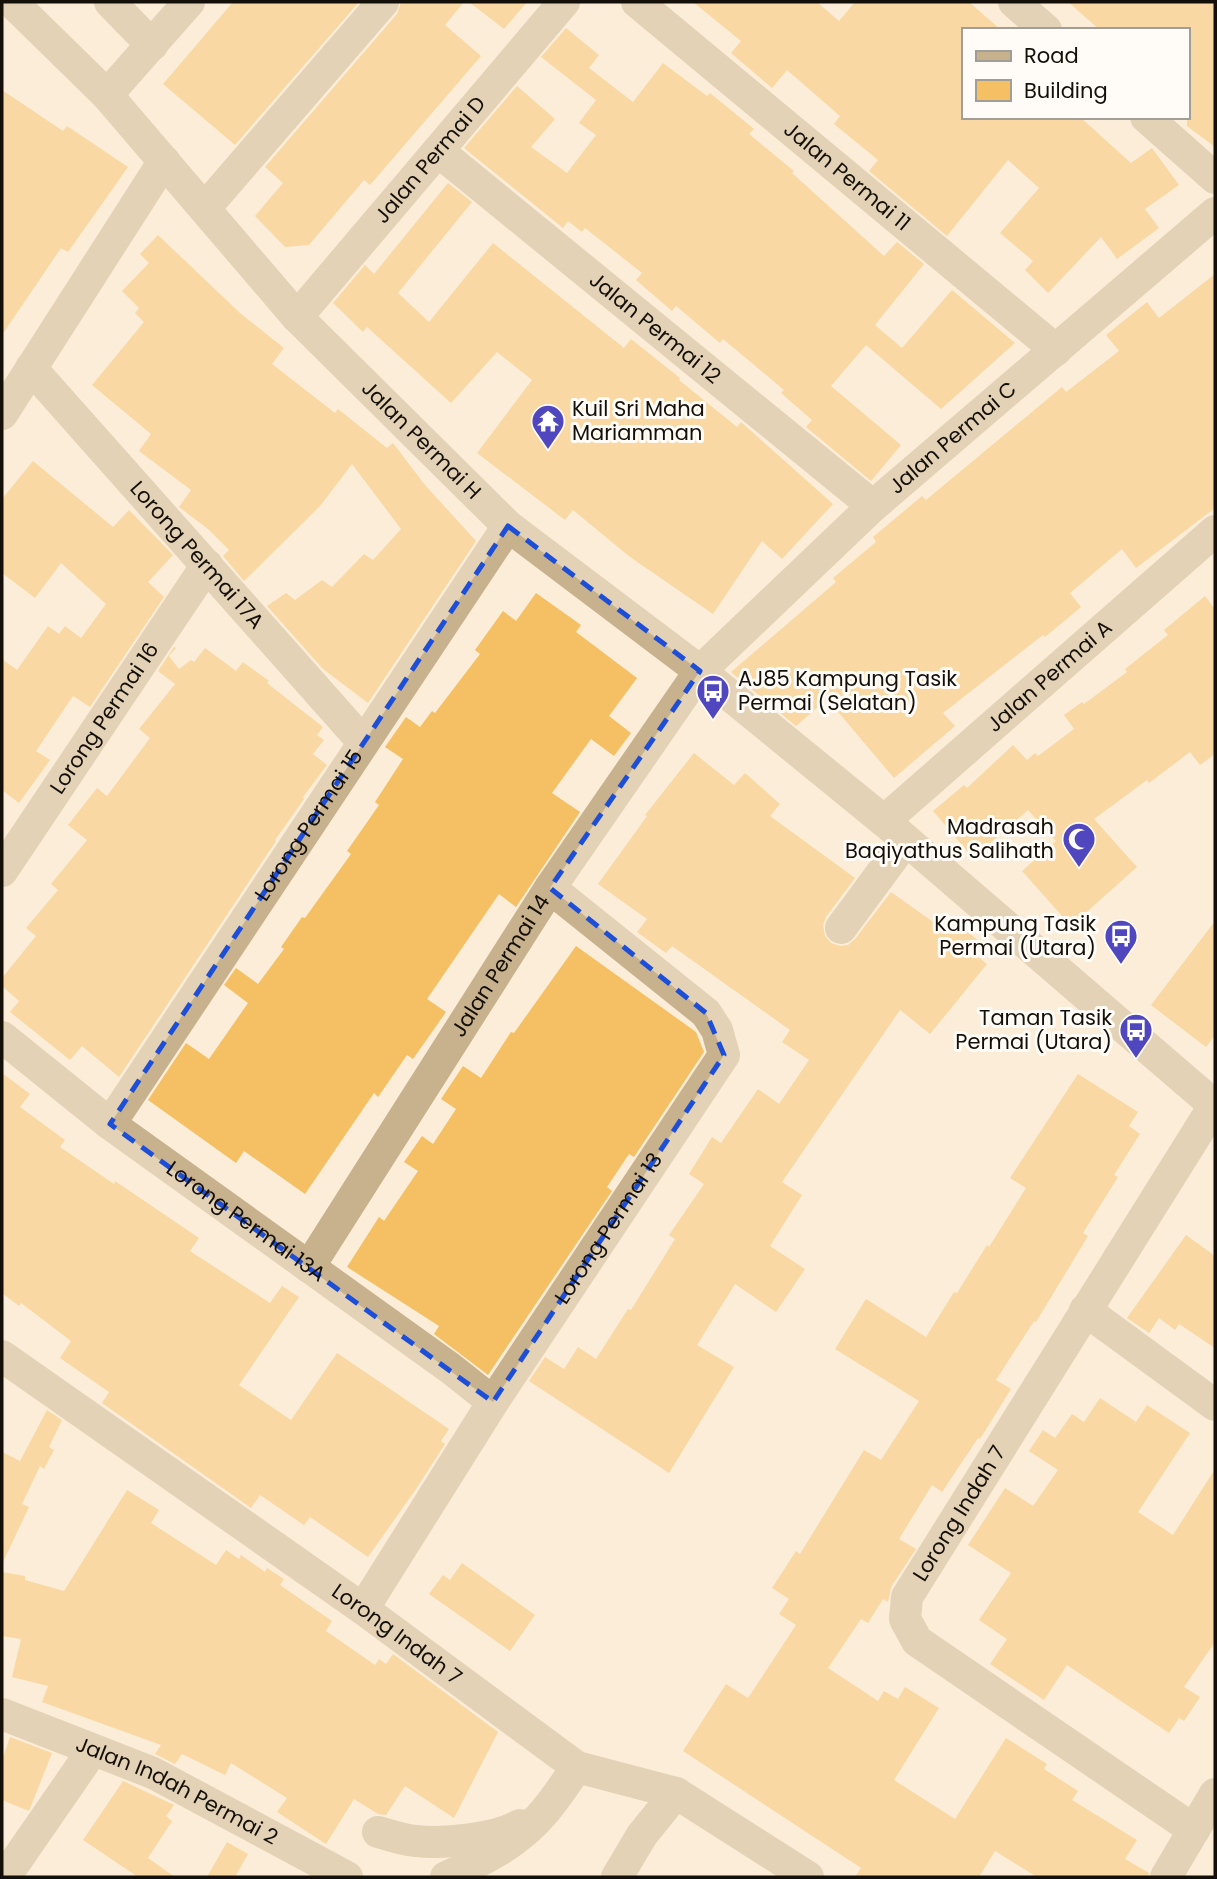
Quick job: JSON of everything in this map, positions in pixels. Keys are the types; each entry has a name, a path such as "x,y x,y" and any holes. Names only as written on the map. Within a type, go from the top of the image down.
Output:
{"street":[{"name":"Jalan Permai H","path":"12,2 107,95 297,317 508,526 701,671 895,831 1215,1106"},
{"path":"110,2 152,45"},
{"path":"107,95 189,2"},
{"path":"205,208 383,2"},
{"name":"Jalan Permai D","path":"297,317 565,2"},
{"name":"Jalan Permai 11","path":"637,2 1056,350"},
{"path":"1014,2 1044,28"},
{"path":"1148,119 1215,178"},
{"name":"Jalan Permai 12","path":"438,150 873,506"},
{"path":"2,414 164,161"},
{"name":"Jalan Permai C","path":"701,671 873,506 1215,213"},
{"name":"Lorong Permai 17A","path":"32,368 363,742"},
{"name":"Lorong Permai 15","path":"110,1124 508,526"},
{"name":"Jalan Permai A","path":"841,928 895,831 1215,531"},
{"name":"Lorong Permai 16","path":"2,871 207,565"},
{"name":"Jalan Permai 14","path":"309,1267 550,888 701,671"},
{"name":"Lorong Permai 13","path":"363,1609 493,1402 724,1055 718,1030 706,1013 550,888"},
{"name":"Lorong Permai 13A","path":"2,1037 110,1124 450,1368 493,1402"},
{"name":"Lorong Indah 7","path":"1194,1830 917,1641 905,1619 907,1597 1215,1106"},
{"path":"1085,1310 1215,1405"},
{"name":"Lorong Indah 7","path":"2,1356 363,1609 577,1766 676,1793 808,1877"},
{"name":"Jalan Indah Permai 2","path":"2,1714 153,1773 346,1877"},
{"path":"5,1877 15,1867 92,1751"},
{"path":"446,1877 501,1849 528,1830 546,1811 577,1766"},
{"path":"617,1877 642,1835 676,1793"},
{"path":"1166,1877 1215,1794"},
{"path":"378,1832 416,1841 461,1840 508,1832 546,1811"}],"highlighted area":[{"path":"508,526 700,671 550,888 706,1013 724,1055 493,1402 110,1124"}],"building":[{"path":"233,2 359,2 235,145 163,84"},
{"path":"401,2 464,2 445,25 481,56 370,185 364,180 309,245 285,247 255,216 283,183 265,167 397,14"},
{"path":"469,2 527,2 504,29"},
{"path":"693,2 817,2 839,21 855,2 969,2 999,28 962,28 962,119 1082,119 1131,163 1152,148 1179,185 1145,209 1159,228 1117,259 1101,237 1048,293 1025,270 1033,261 1000,233 1039,188 1008,160 947,236 869,171 878,160 834,124 840,116 787,70 772,88 731,53 741,41"},
{"path":"1068,2 1215,2 1215,147 1187,126 1189,28 1098,28"},
{"path":"566,28 599,55 589,68 633,102 663,63 707,96 710,93 754,129 749,134 794,171 792,173 884,256 897,242 924,264 875,325 902,348 952,290 1015,343 941,409 866,345 831,386 901,445 871,481 806,427 812,420 781,393 784,390 723,339 720,343 676,306 672,311 636,280 642,273 585,228 582,232 568,221 563,228 464,148 517,86 555,119 531,147 567,173 596,135 579,123 596,100 541,57"},
{"path":"2,90 63,131 67,126 128,167 68,252 61,248 2,335"},
{"path":"448,183 472,202 398,293 429,322 493,243 624,348 631,339 737,427 741,422 833,504 782,559 762,541 713,614 630,557 573,510 565,520 477,453 532,380 497,352 451,403 367,327 363,332 333,303 365,265 374,274"},
{"path":"158,235 240,313 284,348 272,364 335,413 338,409 387,448 393,443 425,485 476,541 368,703 323,669 267,606 286,593 295,600 322,580 332,587 364,554 373,560 401,529 352,464 320,506 244,581 223,556 229,550 208,529 179,507 191,490 139,451 151,434 92,385 144,322 135,313 139,308 122,291 149,263 140,254"},
{"path":"1215,274 1215,508 1136,568 1122,549 1070,593 1081,607 943,713 955,726 894,778 827,699 796,726 731,672 836,582 833,578 876,542 873,537 922,496 926,500 1062,387 1066,392 1119,351 1106,335 1147,302 1159,318"},
{"path":"33,461 113,527 129,510 173,555 148,582 164,597 90,707 73,696 36,751 50,760 19,803 2,790 2,659 17,670 48,626 59,634 65,626 81,638 106,604 61,563 35,598 2,573 2,499"},
{"path":"536,593 581,625 576,632 637,678 609,716 631,733 614,756 591,739 552,793 580,812 516,907 499,894 427,999 446,1012 413,1059 407,1055 378,1097 374,1093 305,1194 244,1151 236,1163 148,1100 186,1043 209,1059 248,1003 224,985 236,968 258,984 284,949 281,947 302,917 305,918 351,854 347,851 379,805 375,802 403,759 385,747 406,717 420,727 432,711 435,713 480,654 475,650 503,611 516,621"},
{"path":"1205,596 1215,609 1215,754 1200,765 1190,752 1094,819 1137,867 1071,926 1022,871 1056,841 1028,810 973,858 933,811 964,785 967,788 1013,745 1027,760 1035,753 1038,756 1074,729 1064,715 1082,702 1084,704 1127,672 1125,669 1168,635 1164,630"},
{"path":"174,647 176,648 169,656 179,669 191,660 194,662 205,648 236,671 243,662 269,681 267,683 323,727 317,735 324,740 313,754 327,765 303,797 119,1077 82,1046 70,1060 10,1012 19,1001 2,986 2,978 36,936 26,928 58,890 51,884 87,840 68,825 97,788 107,796 150,738 139,729 175,684 158,671"},
{"path":"694,753 734,785 745,773 780,804 770,816 855,878 823,925 825,936 831,943 848,945 891,892 950,934 958,924 980,942 972,952 987,964 930,1034 900,1010 782,1182 802,1195 770,1246 805,1269 776,1312 735,1284 697,1345 734,1367 669,1473 529,1381 545,1357 564,1369 578,1347 596,1359 628,1309 631,1310 675,1239 669,1235 704,1184 689,1174 712,1137 721,1143 758,1089 779,1104 809,1060 782,1042 790,1030 672,946 666,953 637,932 647,919 598,884 647,816 645,815"},
{"path":"1215,921 1215,1035 1206,1047 1151,1005"},
{"path":"576,946 696,1032 704,1052 634,1157 629,1154 607,1187 612,1191 488,1375 434,1334 439,1326 347,1267 379,1217 384,1221 418,1171 404,1162 422,1136 433,1144 456,1109 441,1099 463,1066 481,1078 511,1032 514,1033"},
{"path":"2,1073 30,1094 20,1107 65,1140 60,1147 199,1238 190,1251 270,1303 282,1286 299,1297 239,1385 291,1420 337,1353 449,1429 441,1441 445,1444 368,1557 310,1517 304,1525 260,1495 251,1508 102,1403 109,1392 60,1358 71,1341 21,1303 19,1306 2,1293"},
{"path":"1078,1074 1138,1112 1129,1126 1140,1134 1114,1175 1118,1177 1083,1233 1088,1236 1036,1322 1034,1321 996,1380 1011,1389 942,1492 932,1485 899,1539 916,1549 891,1587 888,1602 883,1599 868,1623 861,1619 828,1668 878,1701 884,1691 898,1699 905,1687 939,1708 894,1780 955,1819 1006,1738 1047,1764 1044,1769 1078,1791 1072,1800 1137,1840 1125,1859 1149,1873 1148,1877 1037,1877 995,1851 979,1877 855,1877 861,1868 683,1751 726,1684 748,1698 796,1625 779,1614 789,1599 772,1588 796,1551 800,1554 864,1450 881,1460 919,1401 835,1349 866,1299 926,1337 954,1292 957,1293 987,1245 989,1247 1026,1188 1010,1178"},
{"path":"1186,1235 1215,1256 1215,1348 1179,1324 1175,1330 1159,1318 1149,1333 1127,1318"},
{"path":"1100,1398 1136,1422 1147,1405 1190,1433 1138,1512 1173,1535 1215,1469 1215,1642 1184,1687 1200,1697 1184,1721 1179,1718 1169,1733 1067,1665 1044,1700 990,1664 1007,1639 979,1620 1011,1573 968,1545 1005,1488 1033,1506 1058,1470 1029,1451 1043,1430 1055,1438 1072,1414 1084,1422"},
{"path":"47,1410 62,1420 49,1447 54,1450 44,1469 40,1466 22,1504 29,1507 2,1564 2,1452 20,1461"},
{"path":"127,1490 159,1510 151,1523 216,1565 226,1550 239,1559 241,1555 265,1572 267,1568 284,1579 280,1585 332,1621 326,1631 375,1665 379,1659 386,1664 393,1654 498,1732 454,1818 405,1786 386,1815 378,1814 354,1799 326,1844 277,1812 287,1798 231,1763 225,1775 182,1754 175,1764 155,1754 161,1745 42,1702 48,1686 12,1677 21,1639 2,1636 2,1572 25,1576 25,1580 64,1591"},
{"path":"462,1563 535,1615 510,1651 429,1594 443,1575 450,1580"},
{"path":"10,1737 52,1753 29,1811 2,1800 2,1760"},
{"path":"123,1781 174,1805 166,1816 172,1821 148,1858 175,1877 138,1877 83,1840"},
{"path":"227,1842 248,1854 235,1877 207,1877"}],"place":[{"name":"Kuil Sri Maha Mariamman","path":"548,451"},
{"name":"AJ85 Kampung Tasik Permai (Selatan)","path":"713,721"},
{"name":"Madrasah Baqiyathus Salihath","path":"1079,869"},
{"name":"Kampung Tasik Permai (Utara)","path":"1121,966"},
{"name":"Taman Tasik Permai (Utara)","path":"1136,1060"}]}
